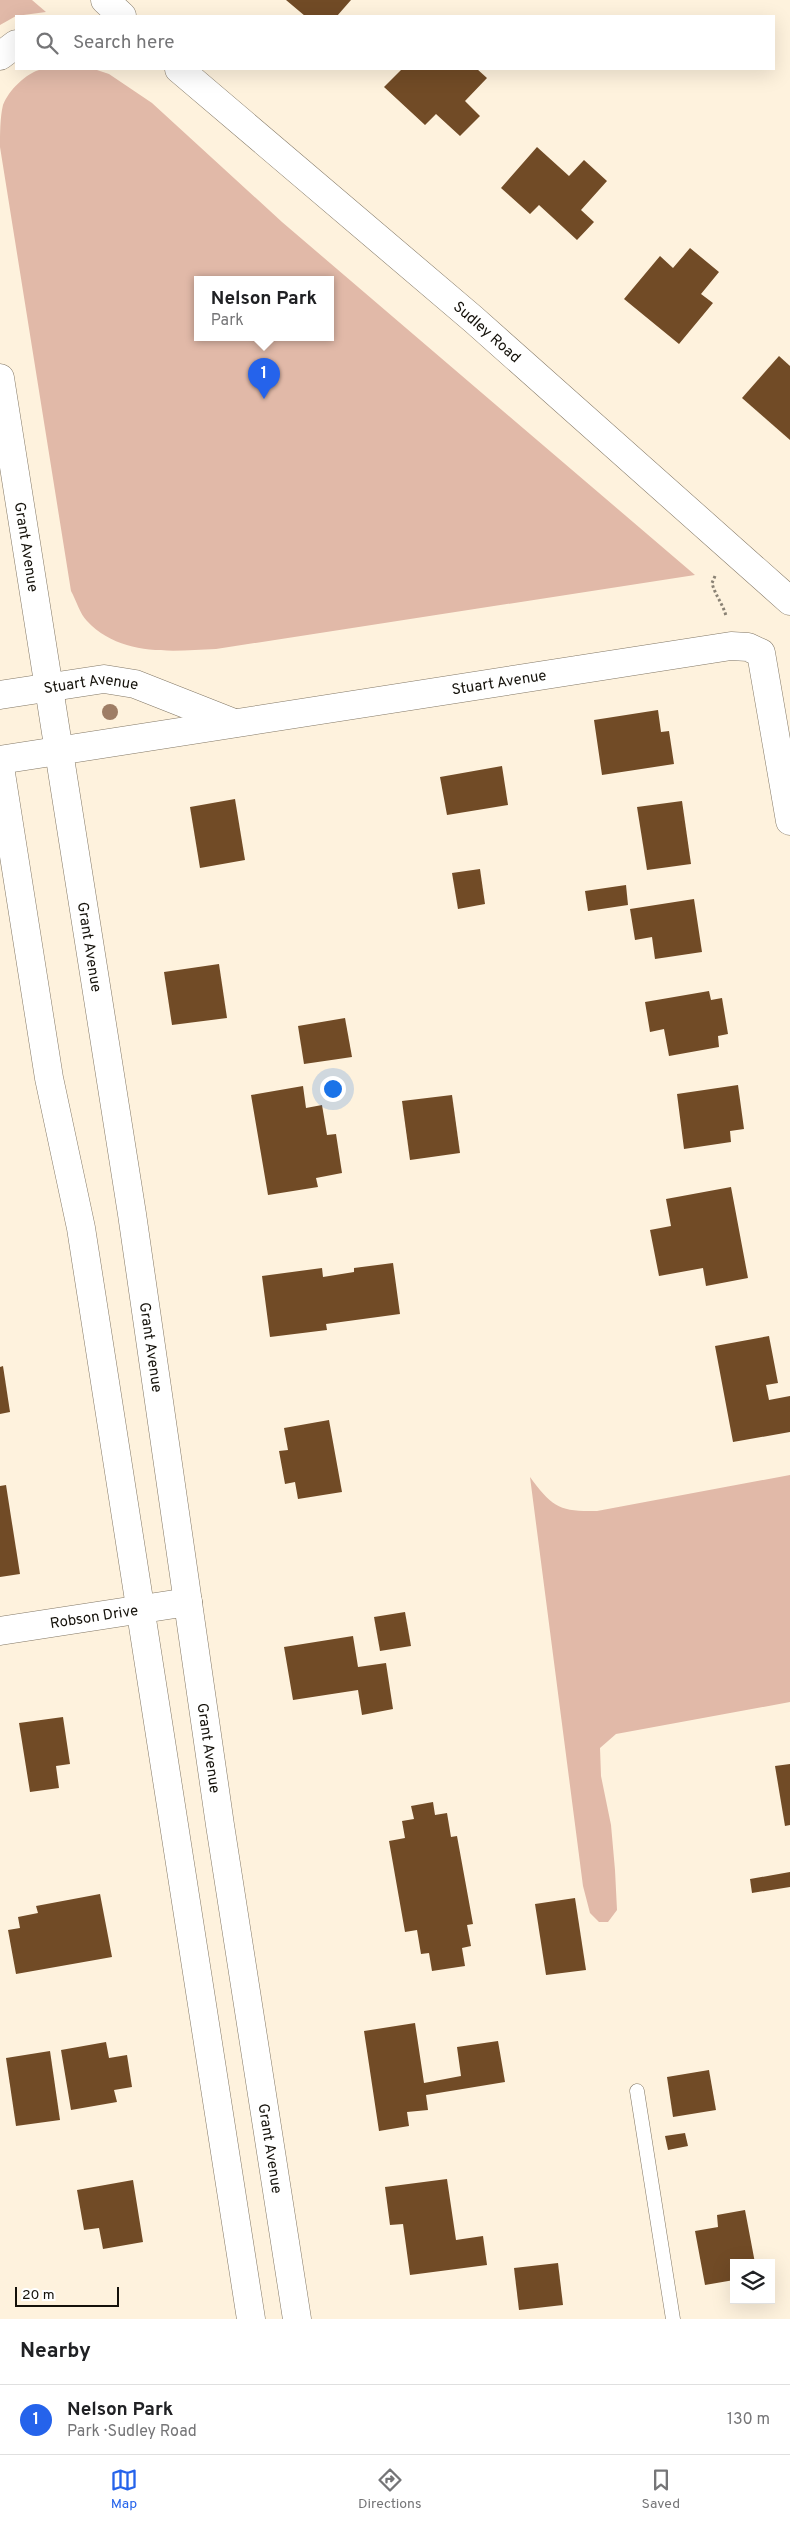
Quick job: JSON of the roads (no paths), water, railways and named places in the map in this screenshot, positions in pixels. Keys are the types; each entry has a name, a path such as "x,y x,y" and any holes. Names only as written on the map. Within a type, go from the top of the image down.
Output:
{"main road":[{"path":"105,0 121,15"},
{"path":"0,56 15,45"},
{"name":"Sudley Road","path":"180,70 473,319 790,601"},
{"name":"Grant Avenue","path":"0,378 60,751 222,1834 297,2319"},
{"name":"Stuart Avenue","path":"0,760 731,646 748,646 761,654 790,821"},
{"name":"Stuart Avenue","path":"0,695 104,679 119,680 135,684 235,724"},
{"path":"0,767 49,1078 81,1228 251,2319"},
{"name":"Robson Drive","path":"0,1631 188,1602"}],"lane":[{"path":"637,2091 672,2319"}],"place":[{"name":"Nelson Park","path":"264,399"}]}
